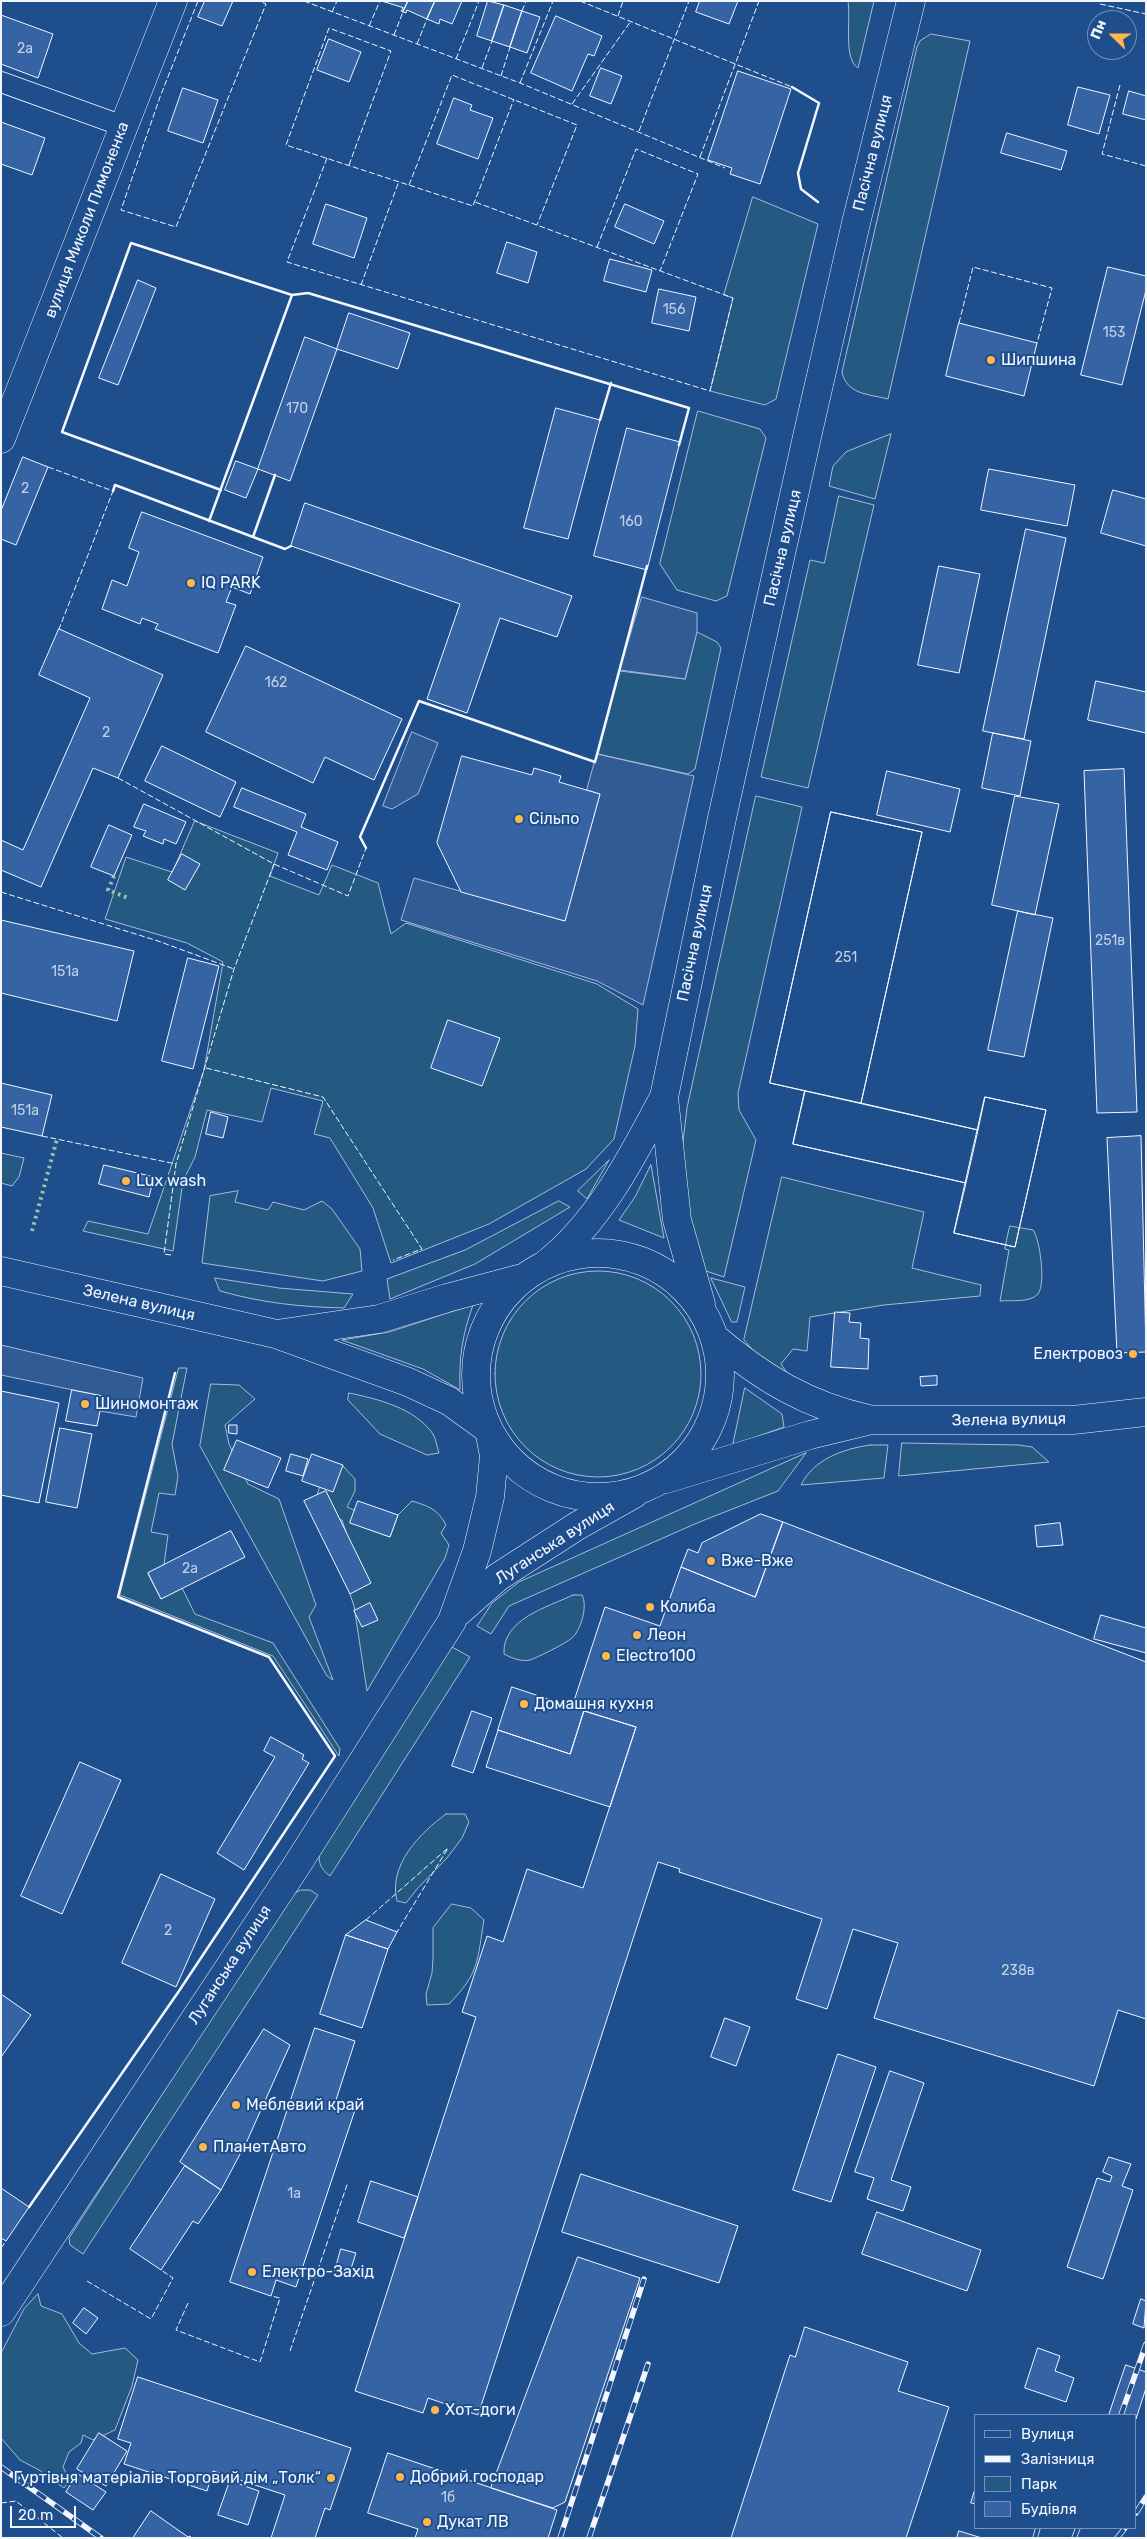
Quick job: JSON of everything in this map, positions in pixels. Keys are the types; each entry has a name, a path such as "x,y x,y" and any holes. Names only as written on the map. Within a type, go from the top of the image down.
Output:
{"main road":[{"name":"вулиця Миколи Пимоненка","path":"1,439 173,1"},
{"name":"Пасічна вулиця","path":"716,1339 701,1304 677,1220 664,1097 722,818 809,428 856,223 911,1"},
{"name":"Пасічна вулиця","path":"546,1264 565,1249 604,1201 664,1097"},
{"path":"522,1278 546,1264 572,1256 592,1253 613,1253 633,1258 670,1275 701,1304"},
{"name":"Зелена вулиця","path":"1,1271 276,1334 408,1382 449,1401 488,1431"},
{"name":"Зелена вулиця","path":"276,1334 379,1320 447,1298 522,1278"},
{"name":"Луганська вулиця","path":"1,2312 295,1868 455,1615 477,1551 490,1497 494,1456 476,1392 478,1351 486,1328 497,1307 522,1278"},
{"path":"663,1480 692,1451 710,1420 720,1384 720,1356 716,1339"},
{"name":"Зелена вулиця","path":"716,1339 757,1371 798,1397 837,1412 872,1420 1073,1420 1146,1412"},
{"name":"Зелена вулиця","path":"663,1480 810,1435 872,1420"},
{"path":"488,1431 506,1457 521,1472 556,1491 590,1498 634,1494"},
{"name":"Луганська вулиця","path":"455,1615 498,1577 577,1526 663,1480"}],"street":[{"path":"1,82 123,126"}],"green space":[{"path":"848,1 874,1 858,68 853,63 849,48"},
{"path":"931,34 970,41 888,399 854,389 845,380 842,372 917,47 920,41"},
{"path":"753,197 818,224 776,399 765,405 710,391 733,298 724,295"},
{"path":"698,411 760,429 766,438 727,596 716,601 677,590 660,564"},
{"path":"891,434 875,499 829,486 833,466 846,452"},
{"path":"839,496 874,505 808,788 761,777 810,560 824,563"},
{"path":"697,632 717,642 721,648 695,769 688,774 598,754 620,671 685,679"},
{"path":"756,796 802,807 738,1093 739,1110 756,1140 724,1277 703,1270 690,1221 682,1150 687,1108"},
{"path":"195,821 278,853 270,876 319,895 332,865 378,883 391,934 406,923 597,984 638,1009 635,1046 614,1139 586,1169 489,1224 391,1263 373,1208 330,1138 314,1134 323,1101 271,1088 262,1122 207,1110 195,1157 183,1181 173,1251 83,1231 88,1221 148,1234 204,1070 223,962 187,943 105,919 126,857 172,872"},
{"path":"1,1153 24,1158 19,1177 12,1186 1,1183"},
{"path":"609,1160 587,1199 578,1191"},
{"path":"651,1165 664,1238 619,1220 635,1197"},
{"path":"782,1177 924,1212 912,1268 981,1285 980,1296 884,1305 810,1317 807,1351 793,1349 781,1364 791,1379 773,1373 744,1340"},
{"path":"238,1191 235,1202 268,1210 273,1202 304,1210 322,1201 332,1209 360,1249 362,1271 323,1281 202,1263 210,1196"},
{"path":"559,1201 570,1207 475,1264 390,1299 387,1279 465,1250"},
{"path":"1010,1226 1033,1230 1038,1242 1042,1281 1038,1294 1030,1299 1000,1301 1009,1250 1005,1249"},
{"path":"588,1271 608,1271 628,1275 647,1283 664,1294 678,1308 689,1325 697,1344 701,1374 697,1404 689,1423 678,1440 664,1454 647,1465 628,1473 608,1477 588,1477 568,1473 549,1465 532,1454 518,1440 507,1423 499,1404 495,1384 495,1364 499,1344 507,1325 518,1308 532,1294 549,1283 568,1275"},
{"path":"215,1278 279,1288 353,1294 344,1308 282,1304 220,1291"},
{"path":"711,1278 745,1287 737,1322 732,1322"},
{"path":"473,1305 462,1347 460,1390 423,1369 342,1340 389,1332"},
{"path":"179,1368 187,1368 172,1444 178,1476 175,1495 159,1493 151,1532 168,1535 164,1565 148,1574 161,1599 182,1588 195,1614 273,1643 340,1749 339,1756 273,1656 120,1595"},
{"path":"211,1384 239,1385 255,1399 225,1425 229,1444 248,1484 279,1499 316,1605 309,1617 333,1680 327,1676 200,1446"},
{"path":"745,1388 782,1414 784,1427 733,1445"},
{"path":"349,1393 384,1402 416,1417 433,1434 439,1453 427,1455 380,1434 348,1400"},
{"path":"902,1443 1019,1445 1032,1447 1049,1462 899,1476"},
{"path":"870,1445 888,1445 884,1478 801,1485 813,1468 821,1462 850,1449"},
{"path":"806,1453 778,1491 697,1523 509,1606 491,1634 477,1626 492,1603 519,1582"},
{"path":"342,1465 355,1479 355,1491 347,1507 372,1518 371,1530 390,1537 398,1515 412,1501 428,1507 440,1515 446,1525 441,1533 449,1545 445,1558 367,1691 354,1606 332,1540 346,1532 342,1520 329,1516 315,1502 322,1479"},
{"path":"573,1595 582,1595 584,1611 581,1624 572,1638 530,1660 517,1659 504,1654 505,1642 510,1632 518,1623 528,1616"},
{"path":"452,1647 470,1657 330,1876 321,1867 319,1854"},
{"path":"446,1814 465,1814 469,1822 462,1838 447,1858 406,1903 397,1901 395,1888 397,1875 408,1851 426,1831"},
{"path":"301,1890 310,1890 318,1895 83,2254 70,2245 69,2238 291,1895"},
{"path":"452,1904 471,1908 484,1920 476,1965 467,1983 449,2004 427,2005 426,1994 432,1973 433,1928"},
{"path":"38,2294 41,2306 62,2314 79,2343 92,2354 125,2348 138,2360 132,2386 115,2430 93,2440 83,2435 81,2443 69,2452 63,2467 70,2480 64,2488 39,2470 20,2460 1,2438 1,2353 24,2309"}],"shaded area":[{"path":"642,597 697,613 697,632 685,679 620,670"},
{"path":"412,732 438,743 418,794 392,809 383,806"},
{"path":"597,754 694,776 643,1005 597,981 401,920 414,878 565,921 600,794 587,790"},
{"path":"1,1345 143,1378 136,1417 100,1411 102,1396 1,1375"}],"building":[{"path":"205,1 233,1 222,26 198,17"},
{"path":"382,1 408,1 403,12 401,11 403,8"},
{"path":"408,1 435,1 427,19 407,10 406,13 403,12"},
{"path":"435,1 462,1 452,24 440,19 439,24 427,19"},
{"path":"488,1 504,5 492,41 477,36"},
{"path":"700,1 738,1 729,24 696,12"},
{"path":"504,5 522,11 510,47 492,41"},
{"path":"522,11 540,17 527,53 510,47"},
{"path":"1,15 53,34 38,78 1,64"},
{"path":"556,16 602,36 594,56 588,54 572,91 531,73"},
{"path":"329,39 361,52 349,82 317,70"},
{"path":"601,68 622,76 611,104 590,96"},
{"path":"738,71 791,89 760,184 730,174 732,168 708,160"},
{"path":"1078,87 1110,95 1099,134 1068,125"},
{"path":"183,88 218,100 203,143 168,131"},
{"path":"1129,91 1146,96 1146,120 1123,114"},
{"path":"454,98 472,105 470,110 493,118 478,159 437,144"},
{"path":"1,122 45,138 32,175 1,164"},
{"path":"1007,133 1067,151 1061,170 1001,153"},
{"path":"326,204 367,218 354,258 313,244"},
{"path":"625,204 664,221 654,244 615,227"},
{"path":"507,242 537,252 528,283 497,273"},
{"path":"610,259 652,270 646,292 604,281"},
{"path":"1108,267 1146,276 1146,290 1122,385 1081,375"},
{"path":"138,280 156,288 118,385 99,378"},
{"path":"659,289 696,297 689,331 652,323"},
{"path":"349,313 410,333 398,369 337,349"},
{"name":"Шипшина","path":"959,323 1037,343 1024,396 946,376"},
{"path":"305,337 337,349 290,481 258,469"},
{"path":"556,408 600,420 568,539 524,528"},
{"path":"627,428 680,442 647,570 594,556"},
{"path":"23,457 48,467 16,545 1,539 1,511"},
{"path":"236,461 258,469 246,498 225,490"},
{"path":"989,469 1075,485 1067,526 981,510"},
{"path":"1113,490 1146,499 1146,546 1101,533"},
{"path":"305,503 572,596 557,637 500,618 467,713 427,699 460,604 291,546"},
{"name":"IQ PARK","path":"142,512 263,557 250,594 232,587 226,602 236,605 218,653 155,629 158,624 142,618 140,624 102,609 112,580 127,586 139,552 129,548"},
{"path":"1026,529 1066,538 1024,739 983,731"},
{"path":"939,566 980,574 959,673 918,665"},
{"path":"59,629 163,675 118,778 93,768 41,887 1,870 1,840 23,850 90,698 39,675"},
{"path":"246,646 402,719 374,780 325,757 313,783 206,732"},
{"path":"1096,681 1146,692 1146,733 1088,720"},
{"path":"993,733 1031,741 1020,796 982,788"},
{"path":"162,746 236,782 220,817 145,781"},
{"name":"Сільпо","path":"462,756 532,775 534,768 561,776 559,782 600,794 565,921 461,892 437,843"},
{"path":"1124,769 1137,1112 1097,1113 1084,771"},
{"path":"887,771 960,789 950,832 877,815"},
{"path":"242,788 306,814 301,827 338,842 327,870 288,855 297,832 234,807"},
{"path":"1015,796 1059,804 1035,915 992,905"},
{"path":"144,804 186,822 176,844 164,839 163,844 143,836 146,831 134,827"},
{"path":"831,812 922,832 861,1103 978,1130 985,1097 1046,1110 1015,1247 954,1233 966,1183 793,1144 805,1091 770,1083"},
{"path":"831,812 922,832 861,1103 770,1083"},
{"path":"109,825 132,835 114,876 91,867"},
{"path":"182,854 200,864 185,890 168,880"},
{"path":"1018,911 1053,918 1024,1057 988,1050"},
{"path":"1,920 134,951 117,1021 1,993"},
{"path":"188,958 219,966 193,1069 162,1061"},
{"path":"448,1020 500,1038 482,1086 431,1068"},
{"path":"1,1083 52,1095 42,1136 1,1127"},
{"path":"805,1091 978,1130 966,1183 793,1144"},
{"path":"985,1097 1046,1110 1015,1247 954,1233"},
{"path":"211,1112 228,1117 223,1138 206,1134"},
{"path":"1141,1136 1146,1352 1117,1353 1107,1138"},
{"name":"Lux wash","path":"104,1165 154,1177 149,1197 99,1184"},
{"path":"835,1312 850,1313 849,1322 861,1323 860,1338 869,1339 868,1369 831,1367"},
{"path":"937,1376 937,1385 921,1386 920,1377"},
{"name":"Шиномонтаж","path":"72,1390 103,1396 97,1426 66,1421"},
{"path":"1,1391 59,1403 39,1503 1,1495"},
{"path":"229,1425 237,1425 237,1434 229,1433"},
{"path":"60,1428 92,1434 77,1508 46,1502"},
{"path":"237,1440 281,1458 268,1488 224,1470"},
{"path":"291,1454 308,1459 303,1476 286,1471"},
{"path":"312,1454 343,1465 333,1492 302,1481"},
{"path":"326,1491 371,1583 350,1594 304,1501"},
{"path":"358,1501 398,1515 390,1537 350,1523"},
{"path":"761,1514 783,1522 755,1597 681,1567 688,1549 698,1553 702,1543"},
{"path":"783,1522 1146,1662 1146,2019 1118,2010 1094,2086 874,2018 898,1943 853,1929 827,2009 796,1999 822,1919 679,1872 680,1869 658,1862 478,2415 428,2398 423,2413 355,2391 476,2017 462,2012 487,1936 503,1942 527,1869 583,1888 636,1727 572,1707 605,1607 660,1626 681,1567 755,1597"},
{"path":"1060,1523 1063,1545 1037,1547 1035,1526"},
{"path":"231,1531 245,1557 161,1599 148,1573"},
{"path":"370,1603 378,1620 362,1627 354,1611"},
{"path":"1101,1615 1146,1628 1146,1653 1094,1639"},
{"path":"512,1687 584,1711 570,1754 498,1730"},
{"path":"472,1711 492,1718 473,1773 452,1766"},
{"path":"584,1711 636,1727 610,1807 486,1767 498,1730 570,1754"},
{"path":"271,1737 304,1755 302,1759 309,1763 244,1870 217,1853 275,1757 264,1751"},
{"path":"80,1762 121,1780 62,1914 21,1896"},
{"path":"161,1874 215,1899 176,1987 122,1963"},
{"path":"366,1920 397,1932 388,1949 346,1935"},
{"path":"346,1935 388,1949 362,2028 320,2014"},
{"path":"1,1994 31,2015 1,2057"},
{"path":"725,2018 750,2027 736,2066 711,2057"},
{"path":"315,2028 355,2041 336,2100 356,2107 296,2287 276,2280 271,2296 230,2282"},
{"path":"264,2029 290,2045 247,2141 221,2190 180,2162"},
{"path":"838,2054 876,2067 831,2202 793,2190"},
{"path":"890,2071 924,2083 891,2180 911,2187 903,2211 867,2199 874,2178 855,2172"},
{"path":"1109,2157 1131,2164 1122,2186 1133,2190 1103,2279 1067,2267 1097,2178 1110,2182 1112,2176 1103,2172"},
{"path":"185,2166 221,2190 198,2224 193,2221 161,2270 130,2249"},
{"path":"581,2174 738,2226 719,2283 562,2232"},
{"path":"371,2181 418,2197 404,2238 358,2222"},
{"path":"1,2188 29,2207 6,2241 1,2238"},
{"path":"877,2212 981,2250 967,2291 862,2254"},
{"path":"341,2249 356,2253 349,2275 335,2271"},
{"path":"578,2257 640,2278 565,2502 553,2508 491,2488"},
{"path":"1141,2299 1146,2301 1144,2328 1133,2324"},
{"path":"84,2308 98,2318 86,2334 73,2323"},
{"path":"805,2327 908,2362 898,2391 949,2407 906,2538 731,2538 790,2355 795,2357"},
{"path":"1038,2348 1060,2356 1055,2371 1074,2378 1066,2402 1025,2388"},
{"path":"1126,2365 1146,2372 1146,2388 1137,2416 1137,2414 1109,2414"},
{"path":"138,2377 351,2448 330,2510 325,2508 315,2538 271,2538 285,2495 213,2471 207,2491 124,2464 131,2443 118,2439"},
{"path":"99,2433 127,2451 106,2486 77,2469"},
{"path":"388,2453 557,2510 548,2538 415,2538 418,2529 368,2513"},
{"path":"78,2474 106,2492 93,2510 66,2492"},
{"path":"230,2481 259,2491 248,2525 218,2515"},
{"path":"974,2493 974,2504 971,2503"},
{"path":"151,2511 188,2537 192,2538 133,2538"},
{"path":"959,2531 982,2538 957,2538"}],"railway":[{"path":"560,2538 644,2279"},
{"path":"1121,2414 1146,2344"},
{"path":"589,2538 648,2364"},
{"path":"1,2467 101,2538"},
{"path":"1137,2511 1146,2497"},
{"path":"1035,2538 1038,2529"},
{"path":"1074,2538 1078,2529"},
{"path":"1117,2538 1124,2529"}],"hedge":[{"path":"114,876 108,890 128,898"},
{"path":"32,1231 57,1139"}],"fence":[{"path":"198,1 160,97 121,210 176,227 266,4 259,1"},
{"path":"304,1 520,83 725,168"},
{"path":"332,12 337,1"},
{"path":"369,26 380,1"},
{"path":"456,59 479,1"},
{"path":"522,11 526,1"},
{"path":"520,83 553,1"},
{"path":"580,1 792,87"},
{"path":"618,16 623,1"},
{"path":"639,131 689,1"},
{"path":"700,157 759,1"},
{"path":"1100,4 1146,14"},
{"path":"394,35 403,12"},
{"path":"417,44 427,19"},
{"path":"572,104 631,21"},
{"path":"349,165 391,51 329,28 286,145 473,206 514,99"},
{"path":"482,68 492,41"},
{"path":"501,76 510,47"},
{"path":"409,185 452,75 577,125 537,225"},
{"path":"1120,85 1102,154 1146,166"},
{"path":"597,247 636,149 698,174 660,271"},
{"path":"327,158 287,262 710,391 733,298 475,202"},
{"path":"361,285 399,181"},
{"path":"959,323 973,267 1052,288 1037,343"},
{"path":"48,467 113,491 59,629"},
{"path":"118,778 274,864 348,896 366,848"},
{"path":"171,1255 164,1254 176,1164 234,969 274,864"},
{"path":"1,892 158,941 234,969"},
{"path":"206,1068 323,1097 422,1249 393,1260"},
{"path":"42,1136 176,1164"},
{"path":"366,1920 448,1848 397,1932"},
{"path":"290,2351 348,2182"},
{"path":"1,2248 6,2241"},
{"path":"87,2281 151,2319 173,2278 161,2270"},
{"path":"188,2303 176,2330 260,2362 280,2298 271,2296"},
{"path":"1,2503 16,2501 63,2538"}],"wall":[{"path":"792,87 819,103 798,173 801,189 818,202"},
{"path":"221,490 62,432 131,243 292,295 308,293 689,408 679,445"},
{"path":"209,521 292,295"},
{"path":"600,420 611,383"},
{"path":"253,537 275,475"},
{"path":"113,491 115,485 285,549 291,546"},
{"path":"366,848 360,837 419,701 595,762 647,566"},
{"path":"29,2207 179,1991 335,1756 269,1657 118,1597 175,1373"}],"place":[{"name":"Шипшина","path":"991,360"},
{"name":"IQ PARK","path":"191,583"},
{"name":"Сільпо","path":"519,819"},
{"name":"Lux wash","path":"126,1181"},
{"name":"Електровоз","path":"1133,1354"},
{"name":"Шиномонтаж","path":"85,1404"},
{"name":"Вже-Вже","path":"711,1561"},
{"name":"Колиба","path":"650,1607"},
{"name":"Леон","path":"637,1635"},
{"name":"Electro100","path":"606,1656"},
{"name":"Домашня кухня","path":"524,1704"},
{"name":"Меблевий край","path":"236,2105"},
{"name":"ПланетАвто","path":"203,2147"},
{"name":"Електро-Захід","path":"252,2272"},
{"name":"Хот-доги","path":"435,2410"},
{"name":"Добрий господар","path":"400,2477"},
{"name":"Гуртівня матеріалів Торговий дім „Толк“","path":"331,2478"},
{"name":"Дукат ЛВ","path":"427,2522"}]}
